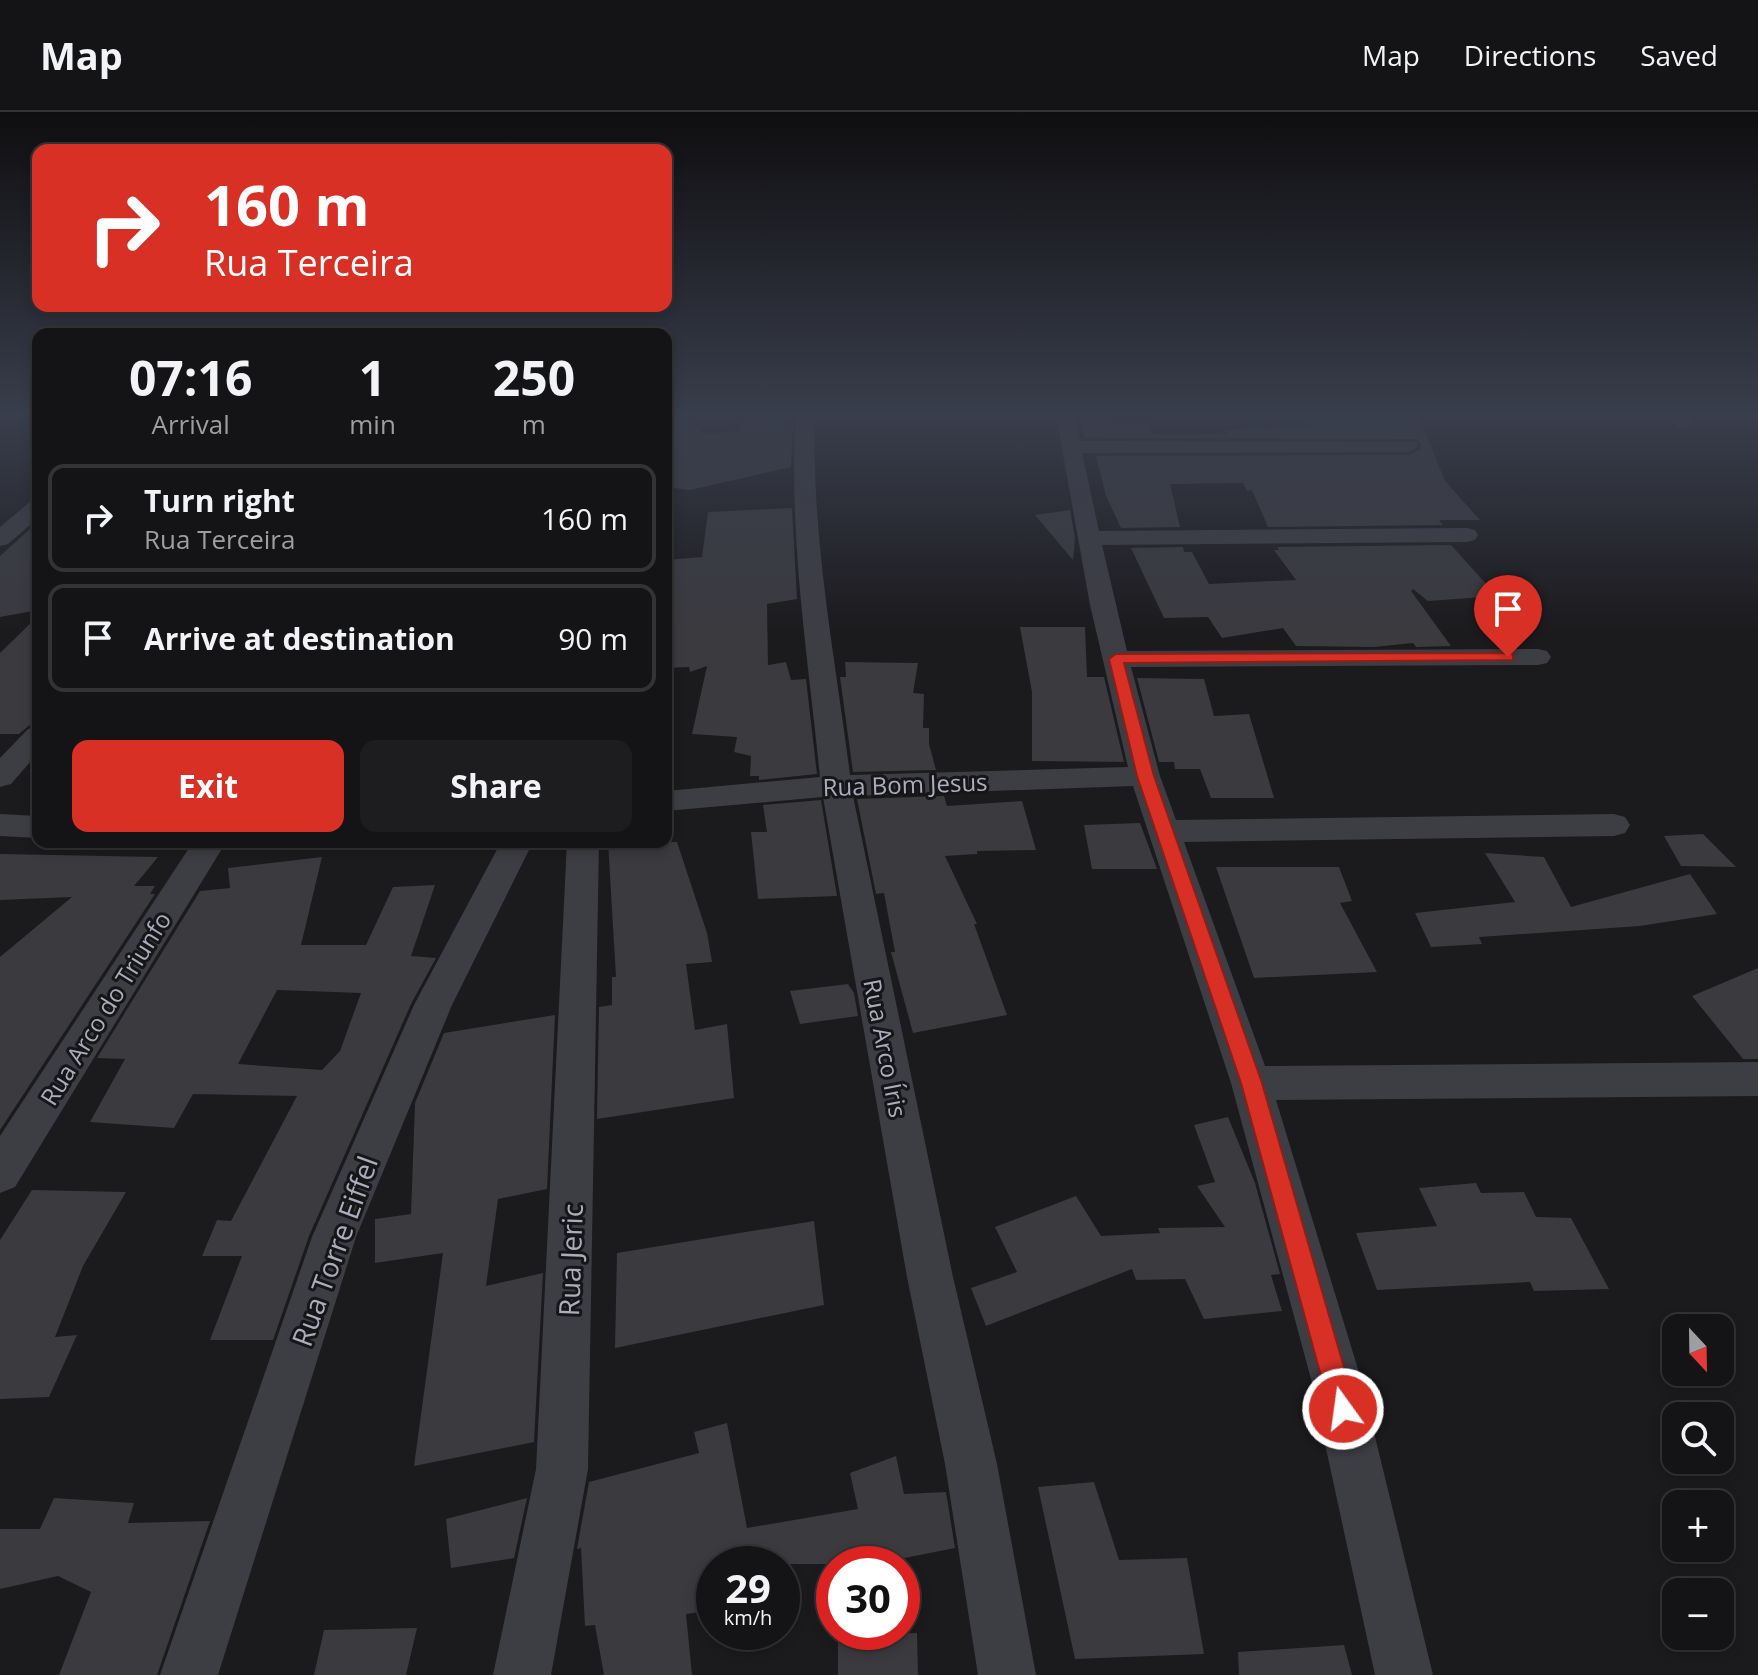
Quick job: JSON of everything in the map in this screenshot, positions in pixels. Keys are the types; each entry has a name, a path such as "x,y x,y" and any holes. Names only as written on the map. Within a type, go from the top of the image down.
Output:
{"street":[{"name":"Rua Arco Íris","path":"804,488 836,786 930,1277 971,1464 1007,1675"},
{"path":"1079,488 1102,605 1145,776 1251,1083 1336,1379 1404,1675"},
{"path":"0,539 32,512"},
{"path":"1089,538 1467,535"},
{"path":"1116,659 1538,657"},
{"path":"0,777 32,742"},
{"name":"Rua Bom Jesus","path":"672,800 836,786 1145,776"},
{"path":"0,825 32,827"},
{"path":"1165,831 1614,825"},
{"name":"Rua Arco do Triunfo","path":"0,1173 206,848"},
{"name":"Rua Torre Eiffel","path":"189,1675 334,1237 433,1005 514,848"},
{"name":"Rua Jeric","path":"522,1675 562,1469 583,848"},
{"path":"1251,1083 1758,1079"}],"building":[{"path":"1104,488 1171,488 1180,527 1121,528"},
{"path":"1245,488 1451,488 1480,520 1439,520 1443,525 1268,527 1252,490 1247,491"},
{"path":"792,508 797,599 767,604 768,665 786,662 791,680 806,679 817,774 759,780 759,776 750,776 751,756 734,752 737,737 692,734 707,666 690,672 689,667 672,668 672,560 702,557 708,512"},
{"path":"1070,510 1075,538 1073,560 1035,515"},
{"path":"32,527 32,611 0,617 0,556"},
{"path":"1451,545 1497,596 1428,601 1413,589 1411,591 1451,646 1416,647 1413,643 1374,647 1296,646 1283,628 1222,638 1208,617 1164,618 1131,548 1183,547 1184,552 1192,552 1209,584 1296,580 1274,550 1279,550 1277,547"},
{"path":"32,622 32,723 19,734 0,734 0,653"},
{"path":"1020,627 1085,627 1087,677 1104,677 1124,762 1032,761 1032,692"},
{"path":"845,662 918,663 913,693 924,694 923,728 929,728 929,744 936,770 853,772 840,677 846,677"},
{"path":"1137,678 1204,679 1214,716 1249,714 1274,798 1211,798 1200,769 1175,769 1174,762 1159,762"},
{"path":"944,796 947,806 1022,801 1036,850 977,851 977,854 945,856 977,924 974,924 1007,1015 913,1033 891,952 895,952 884,893 876,894 857,799"},
{"path":"821,800 837,896 758,899 751,832 767,832 763,805"},
{"path":"1140,823 1157,869 1092,869 1084,825"},
{"path":"1703,834 1736,867 1681,866 1664,836"},
{"path":"672,842 677,842 707,933 712,962 686,964 695,1030 727,1024 734,1098 597,1119 599,1007 612,1005 612,977 616,977 608,848 672,848"},
{"path":"1485,853 1544,857 1571,907 1690,874 1717,914 1640,926 1479,937 1482,944 1431,947 1415,913 1515,902"},
{"path":"0,854 158,857 134,886 155,886 150,894 155,894 0,1130 0,957 72,897 0,900"},
{"path":"322,857 301,945 366,945 393,887 435,885 411,956 436,958 411,1004 309,1236 273,1340 210,1340 242,1256 202,1256 217,1220 231,1221 297,1096 193,1094 174,1128 90,1122 125,1059 97,1058 200,891 230,888 228,868","holes":["277,990 361,993 340,1051 322,1070 238,1064"]},
{"path":"1216,867 1339,867 1352,901 1340,903 1377,972 1254,978"},
{"path":"1758,968 1758,1059 1743,1059 1692,996"},
{"path":"848,984 854,993 858,1016 800,1024 790,991"},
{"path":"555,1015 547,1189 498,1199 486,1286 543,1273 534,1442 414,1466 443,1253 375,1263 375,1219 411,1214 415,1103 444,1033"},
{"path":"1228,1117 1255,1183 1280,1274 1271,1275 1282,1311 1204,1319 1185,1279 1136,1280 1132,1269 986,1326 971,1288 1017,1272 995,1227 1076,1196 1101,1236 1160,1233 1158,1228 1225,1227 1197,1186 1215,1182 1194,1125"},
{"path":"1476,1183 1481,1193 1524,1192 1536,1217 1571,1218 1609,1289 1534,1291 1530,1282 1377,1290 1356,1233 1437,1226 1419,1188"},
{"path":"32,1190 126,1192 83,1266 55,1337 77,1335 49,1397 0,1399 0,1240"},
{"path":"814,1221 824,1305 615,1348 617,1253"},
{"path":"727,1423 747,1528 858,1509 850,1473 896,1456 904,1494 946,1492 955,1548 920,1555 920,1546 816,1546 816,1564 800,1564 800,1546 696,1546 696,1613 686,1614 692,1675 604,1675 595,1625 585,1626 581,1548 577,1549 589,1482 699,1453 694,1432"},
{"path":"1094,1482 1119,1560 1187,1558 1204,1654 1075,1659 1038,1487"},
{"path":"54,1498 134,1503 128,1523 210,1521 157,1675 59,1675 91,1592 58,1576 0,1589 0,1529 40,1529"},
{"path":"527,1498 514,1558 451,1568 446,1519"},
{"path":"417,1628 406,1675 314,1675 324,1630"},
{"path":"1344,1645 1352,1675 1239,1675 1238,1652"},
{"path":"838,1650 917,1650 918,1675 838,1675"}],"route":[{"path":"1343,1409 1251,1083 1145,776 1116,659 1508,657"}]}
